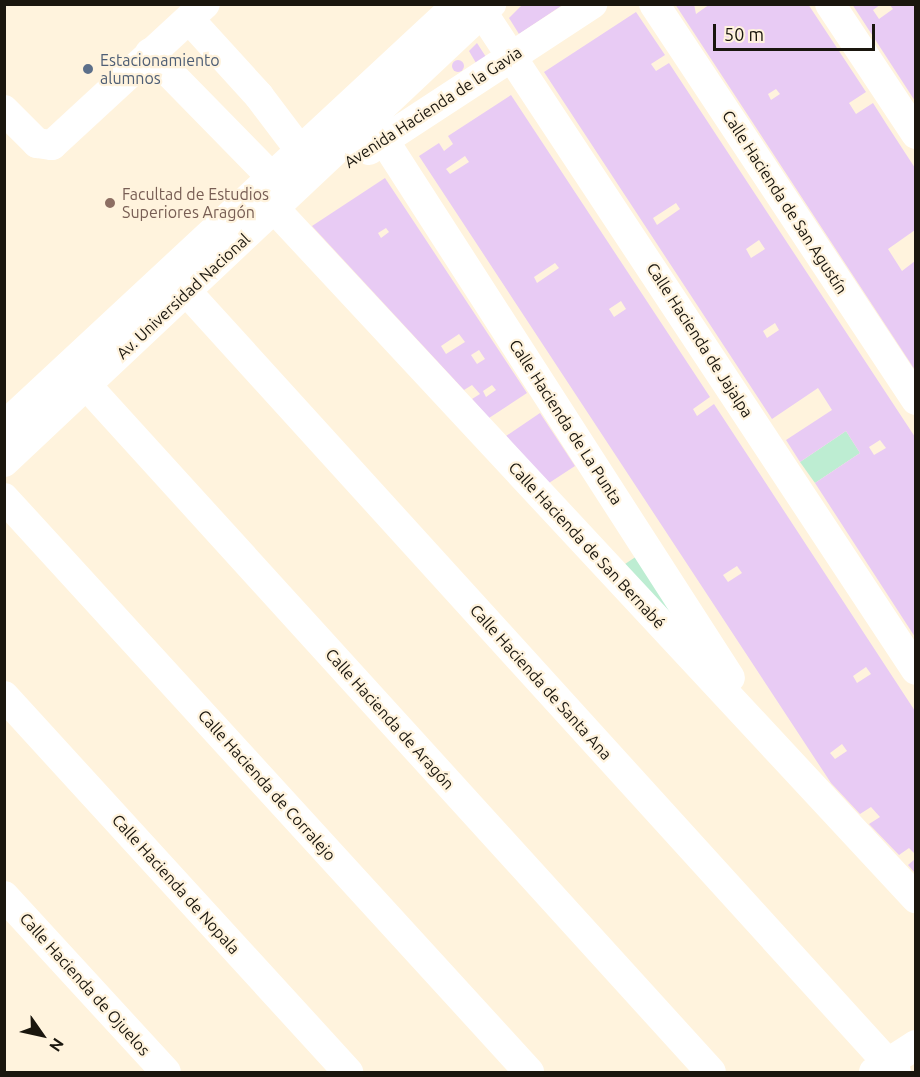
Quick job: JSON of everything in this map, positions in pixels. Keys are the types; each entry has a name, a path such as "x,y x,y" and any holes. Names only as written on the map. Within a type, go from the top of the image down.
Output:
{"street":[{"name":"Avenida Hacienda de la Gavia","path":"273,194 372,120 514,56 591,4"},
{"name":"Calle Hacienda de San Agustín","path":"654,4 915,400"},
{"path":"830,4 915,135"},
{"name":"Calle Hacienda de Jajalpa","path":"477,7 514,56 915,670"},
{"name":"Av. Universidad Nacional","path":"4,462 78,376 308,162 372,120 477,7"},
{"path":"4,110 37,143 52,145 197,11 308,162"},
{"name":"Calle Hacienda de San Bernabé","path":"150,53 273,194 772,744 915,898"},
{"name":"Calle Hacienda de La Punta","path":"372,120 772,744"},
{"name":"Av. Universidad Nacional","path":"4,426 78,376 187,292 273,194"},
{"name":"Calle Hacienda de Santa Ana","path":"187,292 886,1069"},
{"name":"Calle Hacienda de Aragón","path":"78,376 711,1072"},
{"name":"Calle Hacienda de Corralejo","path":"4,498 529,1072"},
{"name":"Calle Hacienda de Nopala","path":"4,696 348,1072"},
{"name":"Calle Hacienda de Ojuelos","path":"4,896 166,1072"},
{"path":"886,1069 915,1045"}],"green space":[{"path":"846,431 860,453 815,483 800,462"},
{"path":"637,556 688,636 622,566"}],"building":[{"path":"523,4 564,4 519,34 509,18"},
{"path":"675,4 694,4 696,14 710,4 808,4 866,92 849,103 856,114 873,103 915,168 915,230 888,249 902,271 915,261 915,370","holes":["776,89 780,94 771,100 768,94"]},
{"path":"852,4 881,4 873,10 879,19 893,9 889,4 915,4 915,101"},
{"path":"636,12 665,55 651,64 656,71 669,63 915,437 915,637 815,483 860,453 846,431 800,462 786,440 832,410 818,388 772,419 544,72","holes":["676,203 680,209 657,225 653,218","759,240 765,249 751,258 746,249","775,323 779,330 767,338 763,331","880,440 886,448 874,455 869,447"]},
{"path":"477,43 486,57 476,63 469,51"},
{"path":"460,60 464,66 460,72 456,72 452,64"},
{"path":"511,95 710,397 693,409 697,416 714,404 915,711 915,854 909,848 899,855 869,824 880,817 871,807 860,814 831,783 419,156 439,143 444,151 453,144 448,136","holes":["465,156 469,162 450,174 446,169","555,263 559,268 537,283 534,277","621,301 626,309 614,317 609,309","737,566 742,573 728,582 723,575","866,667 871,674 857,683 853,676","842,744 847,751 835,759 830,753"]},
{"path":"385,178 527,393 489,418 472,399 480,394 472,385 464,390 312,226","holes":["386,228 389,232 381,238 378,233","459,334 465,342 446,354 441,346","479,350 485,359 477,364 471,355","492,385 496,390 486,397 483,391"]},
{"path":"540,413 575,466 549,483 506,436"},
{"path":"915,859 915,873 908,865"}],"place":[{"name":"Estacionamiento alumnos","path":"88,69"},
{"name":"Facultad de Estudios Superiores Aragón","path":"110,203"}]}
